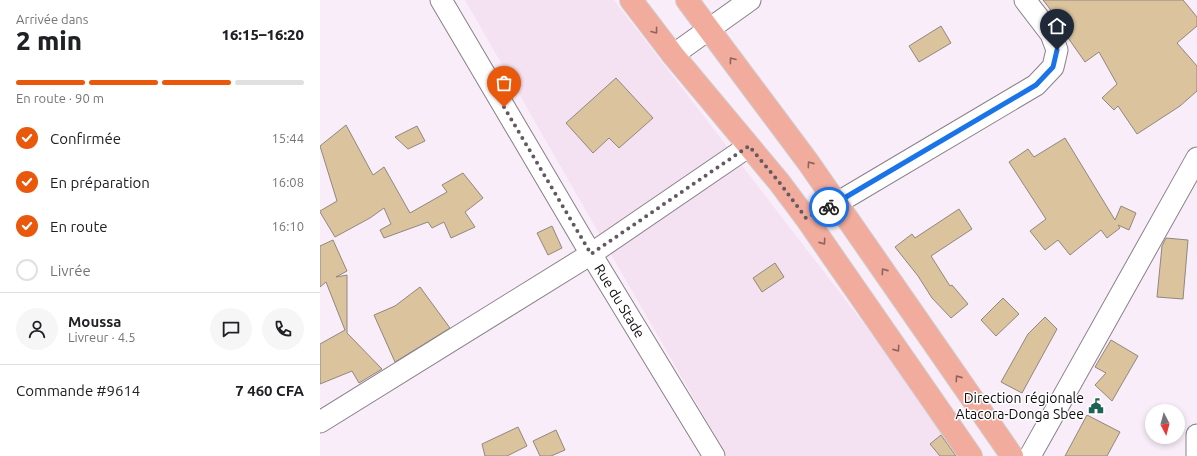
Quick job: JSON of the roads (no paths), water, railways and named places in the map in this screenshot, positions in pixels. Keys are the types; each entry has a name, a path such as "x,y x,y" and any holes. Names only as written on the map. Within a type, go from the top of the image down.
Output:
{"main road":[{"path":"632,0 673,55 779,182 806,218 972,456"},
{"path":"687,0 808,162 1012,456"}],"street":[{"name":"Rue du Stade","path":"441,0 591,254 714,456"},
{"path":"673,55 750,0"},
{"path":"806,218 837,203 1036,85 1053,67 1057,50 1050,34 1025,0"},
{"path":"320,422 591,254 749,146"},
{"path":"1030,456 1197,158"},
{"path":"1197,435 1197,456"}],"place":[{"name":"Direction régionale Atacora-Donga Sbee","path":"1096,406"}]}
